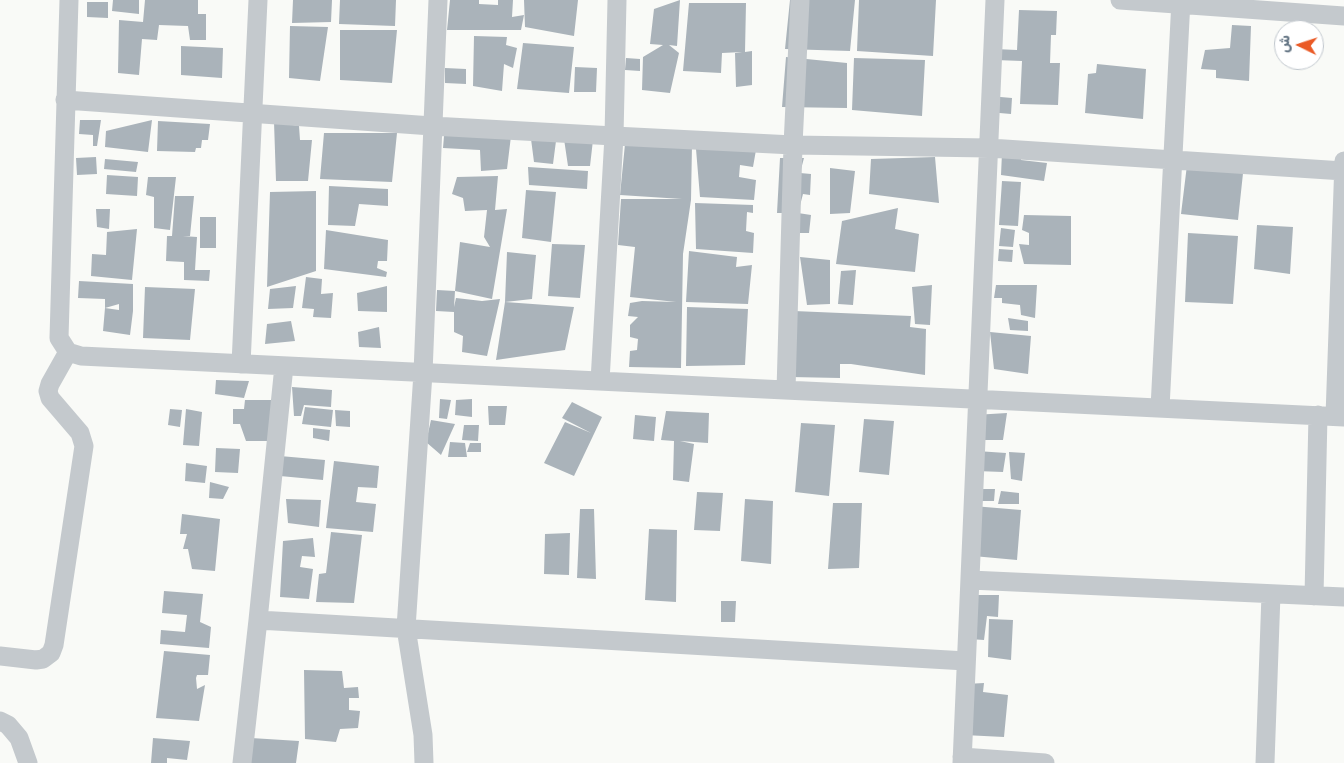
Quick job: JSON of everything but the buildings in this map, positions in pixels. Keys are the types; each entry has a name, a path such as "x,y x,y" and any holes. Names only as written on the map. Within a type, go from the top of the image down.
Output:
{"street":[{"path":"69,0 59,338 68,352 81,356 1332,416"},
{"path":"242,364 258,0"},
{"path":"424,763 423,736 406,628 423,373 438,0"},
{"path":"600,381 614,136 618,0"},
{"path":"786,390 793,145 800,0"},
{"path":"995,0 962,760 1045,763"},
{"path":"1120,0 1344,16"},
{"path":"1160,408 1181,3"},
{"path":"65,100 432,126 793,145 989,148 1344,171"},
{"path":"1314,596 1332,416 1344,161"},
{"path":"0,656 43,659 51,653 54,645 84,446 80,434 50,398 48,391 68,352"},
{"path":"242,763 284,366"},
{"path":"970,580 1344,597"},
{"path":"1265,763 1271,594"},
{"path":"258,620 966,660"},
{"path":"0,722 8,725 19,738 28,763"}]}
